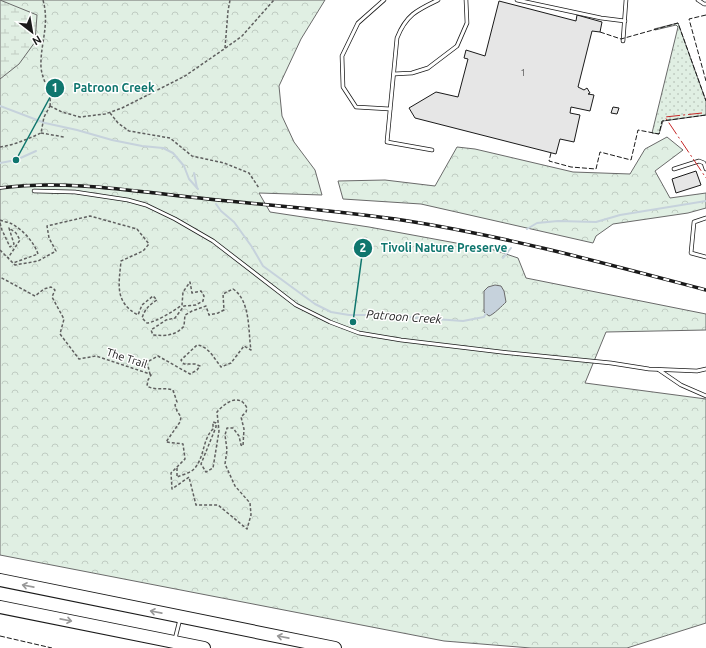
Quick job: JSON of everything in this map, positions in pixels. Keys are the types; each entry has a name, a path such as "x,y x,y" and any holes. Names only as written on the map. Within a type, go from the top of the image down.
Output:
{"highway":[{"path":"0,580 335,648"},
{"path":"0,607 204,648"}],"lane":[{"path":"384,0 358,23 342,56 343,87 356,108 390,110"},
{"path":"432,150 387,142 397,38 407,20 417,10 438,0"},
{"path":"394,74 412,73 428,68 457,46 467,23 466,0"},
{"path":"517,0 601,18 625,21"},
{"path":"623,41 626,0"},
{"path":"698,0 706,4"},
{"path":"674,169 699,161 704,163 706,169"},
{"path":"34,191 75,192 128,200 146,205 175,219 213,241 296,305 330,322 359,333 401,340 611,363 659,370 706,370"},
{"path":"706,218 694,222 691,253 706,257"},
{"path":"659,370 681,385 706,396"},
{"path":"174,642 180,617"}],"path":[{"path":"41,133 44,117 50,106 49,93 41,67 46,23 44,0"},
{"path":"225,48 230,0"},
{"path":"50,106 62,112 80,117 110,113 140,100 180,79 242,36 274,0"},
{"path":"110,113 118,123 129,131 170,138 192,156 224,163 249,173 259,188"},
{"path":"0,147 19,142 41,133 64,137"},
{"name":"The Trail","path":"13,263 15,265 38,261 56,251 49,238 47,226 90,216 137,229 149,244 143,251 121,262 119,293 129,310 138,315 142,305 153,296 157,300 150,304 144,311 142,318 147,323 172,312 182,305 182,292 190,282 192,293 201,291 204,296 203,301 196,305 184,306 175,318 166,320 151,330 153,335 168,336 178,332 184,326 185,315 206,306 209,315 218,313 224,310 223,294 233,289 239,293 246,310 250,331 248,335 251,350 244,346 231,363 221,367 208,350 203,346 197,345 181,360 184,364 195,364 200,366 197,370 190,374 158,356 147,362 150,374"},
{"path":"0,250 8,258 13,263 38,254 36,247 26,235 12,224 0,222 10,247 14,244 9,228 16,233 20,240 8,258"},
{"name":"The Trail","path":"0,278 35,296 44,289 51,287 55,290 52,297 64,319 60,334 79,359 96,356 150,374"},
{"path":"150,374 147,386 151,389 167,388 173,390 177,402 175,405 181,417 180,422 166,442 183,444 185,459 177,467 171,473 172,489 189,477 196,505 218,505 247,528 252,516 250,503 235,486 225,464 227,450 224,435 227,428 233,428 239,436 241,446 243,446 244,429 241,417 246,412 247,408 245,403 240,400 233,400 224,404 217,412 219,431 213,468 206,472 201,464 216,428 216,423 213,422 213,428 207,434 202,456 193,469 177,477 177,467"}],"green space":[{"path":"0,0 325,0 301,39 279,86 282,116 294,142 315,170 322,195 259,193 270,212 369,227 494,250 518,258 526,278 706,314 706,330 606,332 585,383 706,399 706,623 627,648 531,648 444,641 0,555"},
{"path":"0,0 37,15 35,42 19,64 0,79"},
{"path":"678,23 706,101 706,115 663,121 659,134 652,133 678,27 676,25 654,29"},
{"path":"667,137 683,150 655,171 670,198 706,193 706,208 688,213 613,224 596,236 593,243 421,204 343,199 338,181 385,180 435,186 457,147 475,149 573,172 630,174 645,149"}],"shaded area":[{"path":"495,285 501,286 504,291 506,302 489,316 484,312 484,291 488,287"}],"building":[{"path":"499,1 576,21 577,15 602,22 600,32 592,31 578,87 584,90 587,88 590,93 588,94 594,95 590,111 571,107 570,113 580,115 574,142 560,139 556,154 415,118 409,108 436,92 458,97 468,59 464,58 466,50 485,56"},
{"path":"613,107 619,108 617,114 611,113"},
{"path":"696,171 701,185 676,193 672,179"}],"waterway":[{"path":"0,106 45,123 112,140 142,146 163,148 173,153 184,166 189,179 198,189"},
{"name":"Patroon Creek","path":"0,163 16,160 36,151"},
{"name":"Patroon Creek","path":"194,173 197,188"},
{"name":"Patroon Creek","path":"527,229 537,223 558,221 596,222 620,215 706,201"},
{"name":"Patroon Creek","path":"216,204 221,211 234,222 252,247 263,266 315,304 331,312 349,315 380,315 463,321 484,317 486,313"},
{"name":"Patroon Creek","path":"503,258 511,248"}],"railway":[{"path":"0,188 52,185 78,186 130,190 383,217 446,227 521,243 706,290"}],"fence":[{"path":"706,15 689,19 706,81"},
{"path":"600,32 621,39 678,23 706,101"},
{"path":"551,153 549,161 571,167 596,169 600,152 631,160 638,130 659,134 662,121 706,115"},
{"path":"0,636 52,648"}],"power":[{"path":"702,113 665,117 706,178"}],"place":[{"name":"Patroon Creek","path":"16,160"},
{"name":"Tivoli Nature Preserve","path":"353,322"}]}
